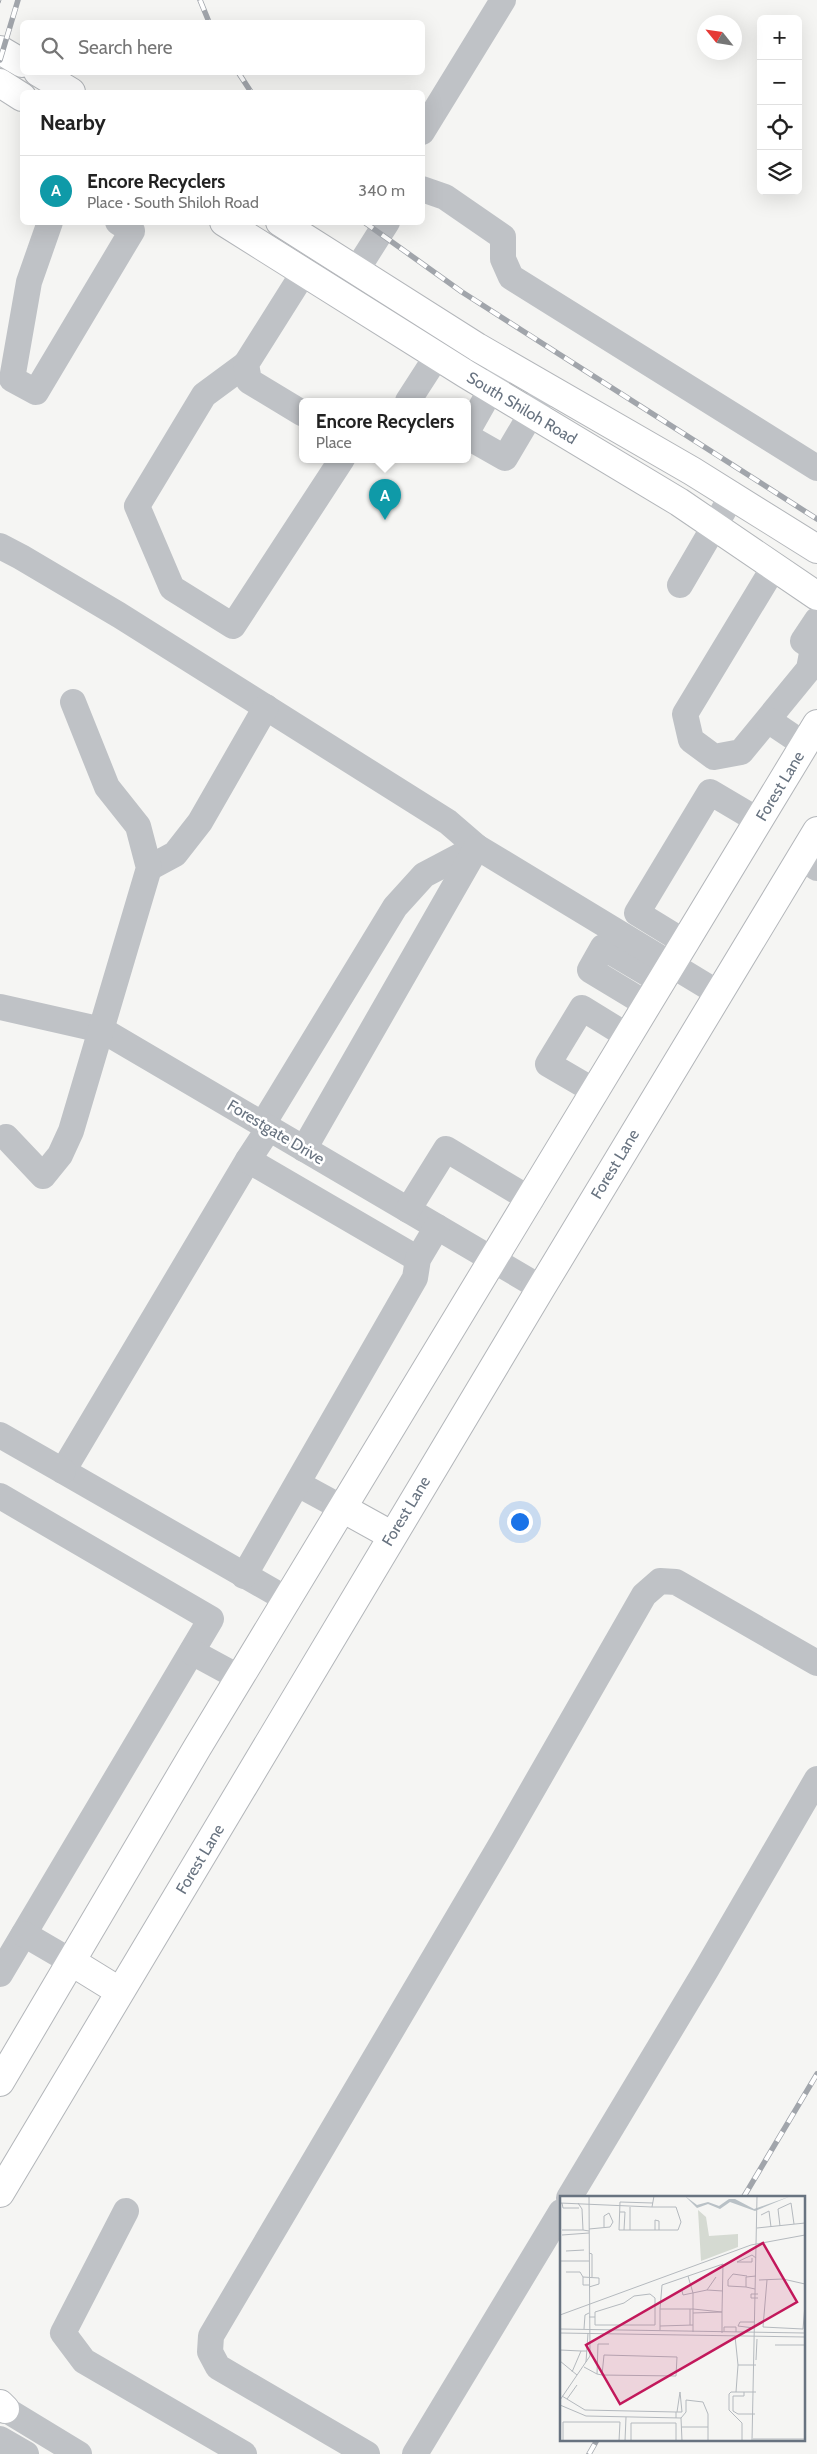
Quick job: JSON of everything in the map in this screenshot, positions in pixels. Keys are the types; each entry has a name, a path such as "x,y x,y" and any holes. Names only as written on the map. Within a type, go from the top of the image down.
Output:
{"main road":[{"path":"0,50 20,62"},
{"path":"43,75 68,90"},
{"path":"0,83 20,96"},
{"name":"South Shiloh Road","path":"229,225 437,356 679,502 817,596"},
{"name":"South Shiloh Road","path":"285,225 506,363 732,496 817,550"},
{"name":"Forest Lane","path":"0,2082 240,1678 811,735"},
{"name":"Forest Lane","path":"0,2193 244,1786 391,1535 718,993 809,863 817,831"},
{"path":"344,1509 391,1535"},
{"path":"72,1962 119,1992"}],"street":[{"path":"425,127 503,0"},
{"path":"425,190 445,197 503,237 503,259 511,277 817,468"},
{"path":"49,225 29,282 12,379 36,392 132,231 123,225"},
{"path":"356,271 384,225"},
{"path":"304,272 246,364 204,395 137,506 172,588 233,626 339,463"},
{"path":"410,398 437,356"},
{"path":"471,425 506,363"},
{"path":"246,364 249,382 299,411"},
{"path":"471,439 505,458 547,387"},
{"path":"680,585 732,496"},
{"path":"0,546 21,556 119,615 448,822 477,847 667,974"},
{"path":"774,567 685,714 691,740 714,757 741,752 813,671 813,648 803,641 817,620"},
{"path":"6,1137 43,1176 60,1156 72,1130 149,868 138,826 107,787 73,702"},
{"path":"149,868 175,854 200,822 266,708"},
{"path":"768,720 811,735"},
{"path":"686,943 637,913 642,904 710,792 759,821"},
{"path":"63,1471 248,1160 266,1126 395,907 424,875 477,847"},
{"path":"304,1149 477,847"},
{"path":"648,1005 590,970 603,947 718,993"},
{"name":"Forestgate Drive","path":"0,1007 102,1030 540,1288"},
{"path":"596,1092 548,1064 582,1008 629,1037"},
{"path":"408,1210 446,1149 531,1200"},
{"path":"248,1160 418,1259"},
{"path":"244,1576 415,1278 418,1259 437,1227"},
{"path":"0,1435 288,1600"},
{"path":"298,1484 344,1509"},
{"path":"0,1496 211,1619 0,1974"},
{"path":"367,2454 218,2367 210,2352 211,2336 503,1841 644,1595 660,1581 676,1582 817,1663"},
{"path":"192,1652 240,1678"},
{"path":"570,2196 817,1780"},
{"path":"24,1934 72,1962"},
{"path":"126,2211 63,2333 84,2361 244,2454"},
{"path":"415,2454 560,2214"},
{"path":"2,2407 79,2454"},
{"path":"0,2439 26,2454"}],"railway":[{"path":"0,60 18,0"},
{"path":"200,0 208,20"},
{"path":"240,75 250,90"},
{"path":"368,225 462,292 817,519"},
{"path":"744,2196 817,2074"},
{"path":"589,2454 596,2442"}],"place":[{"name":"Encore Recyclers","path":"385,520"}]}
